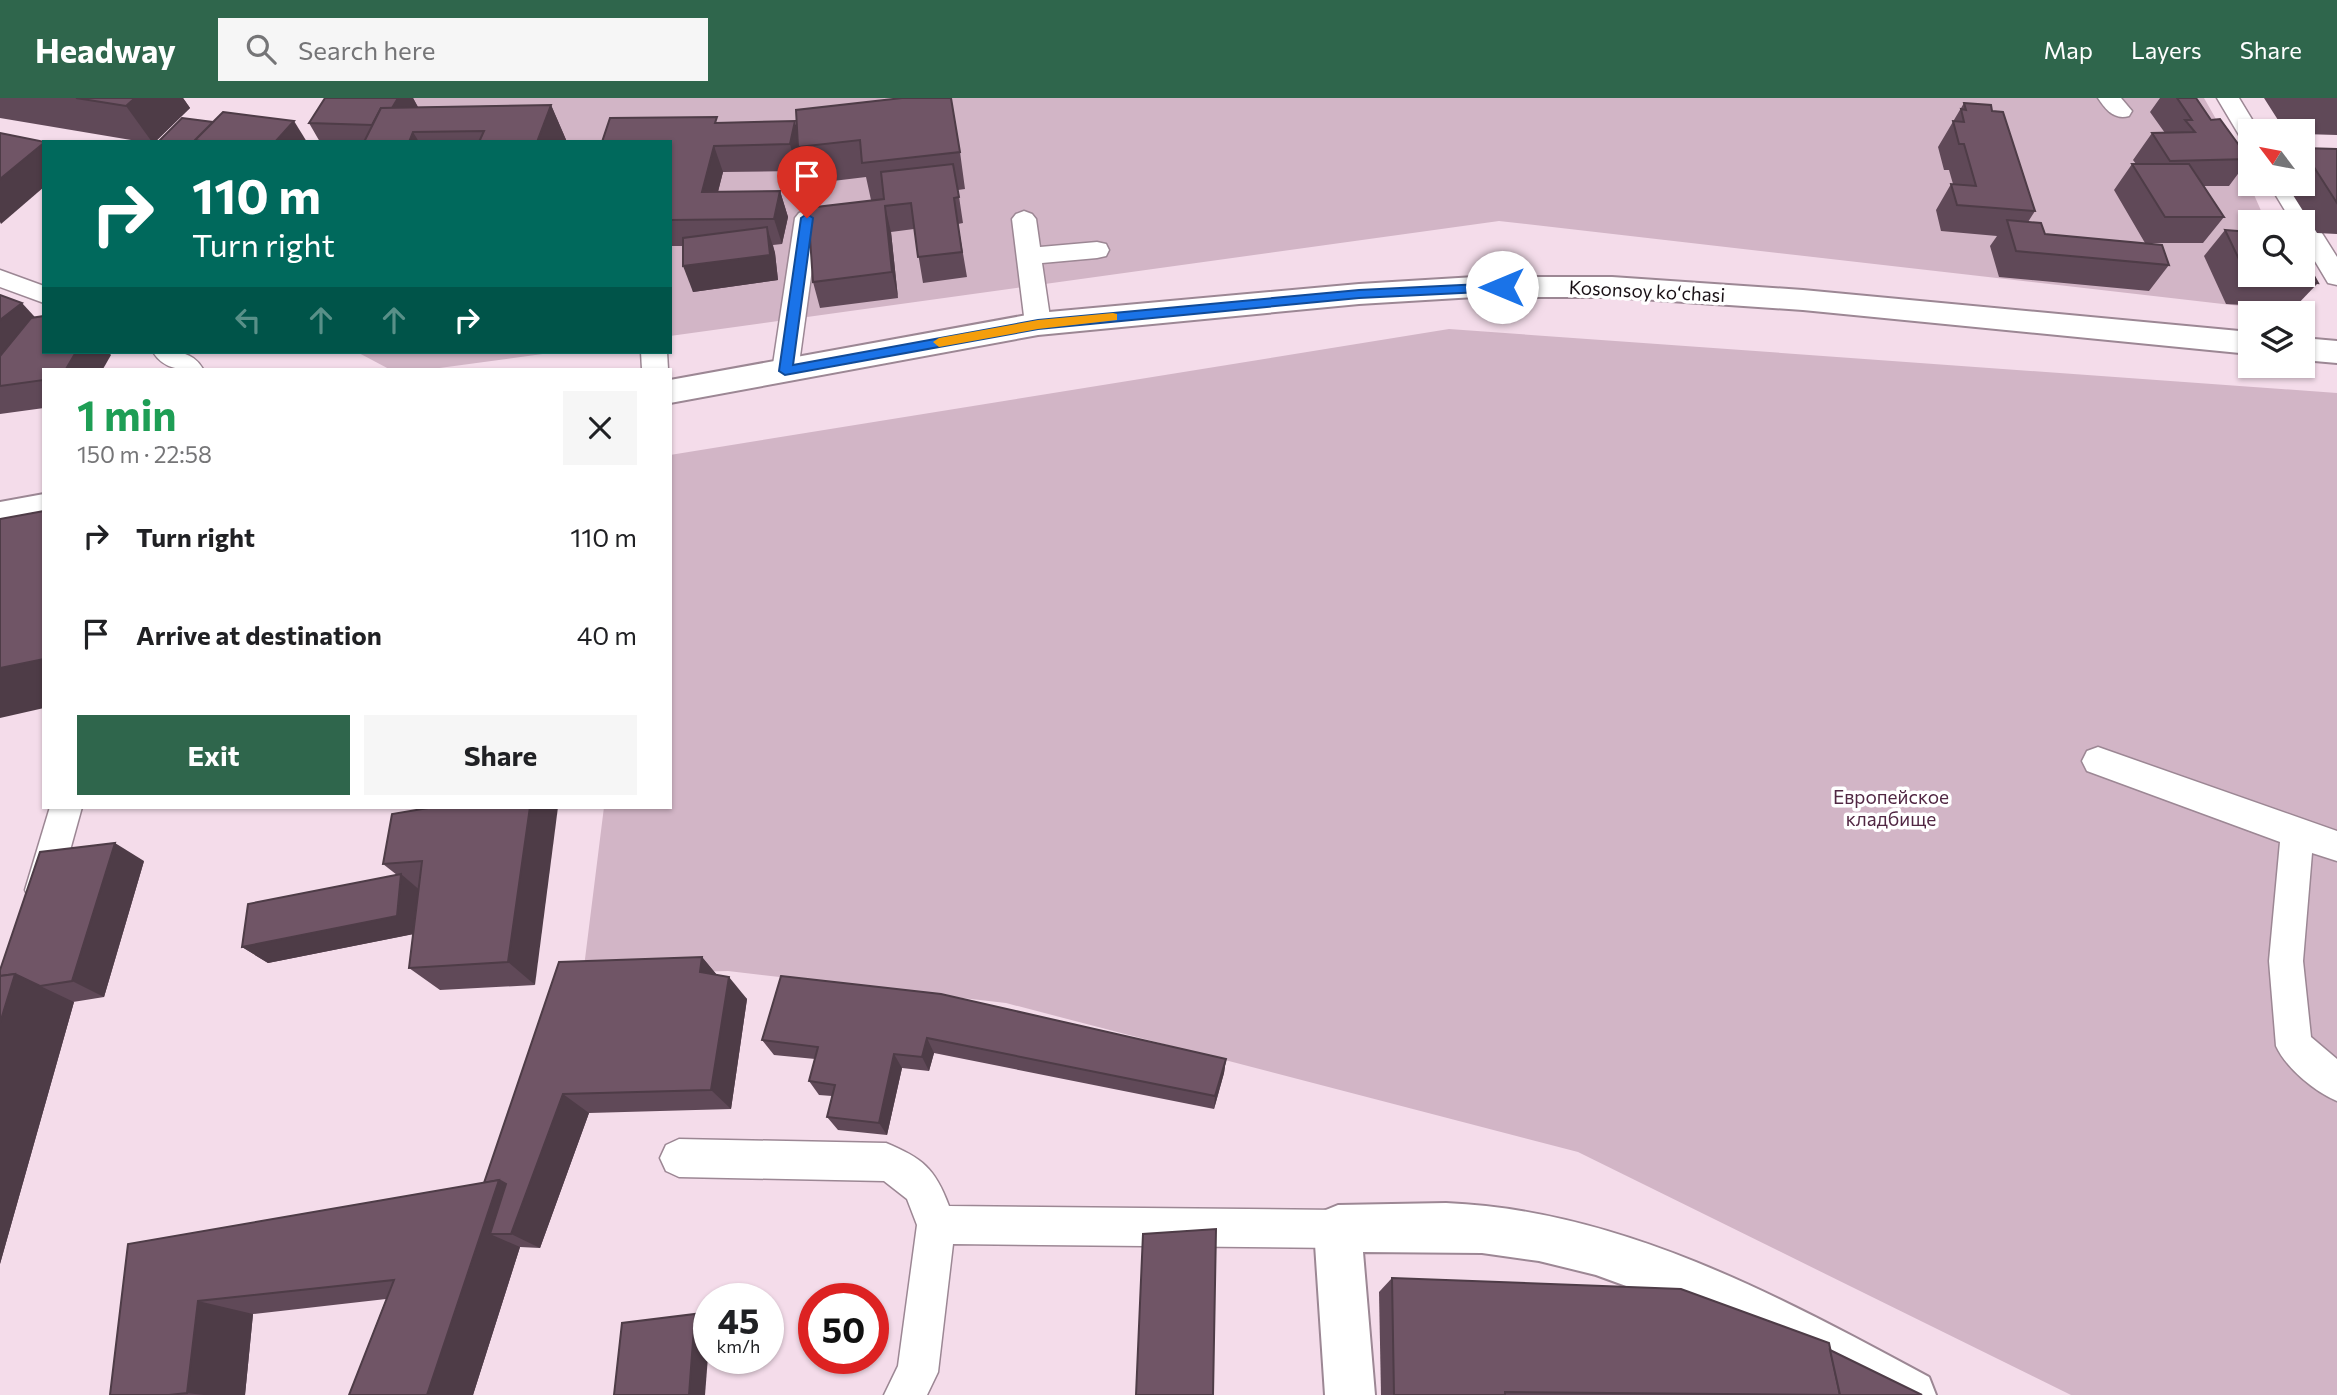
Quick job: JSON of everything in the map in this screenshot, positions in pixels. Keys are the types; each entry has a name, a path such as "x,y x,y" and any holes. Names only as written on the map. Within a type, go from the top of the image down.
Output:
{"main road":[{"name":"Kosonsoy koʻchasi","path":"672,392 1038,324 1372,293 1475,287 1612,287 1803,300 2238,342"},
{"path":"2315,350 2337,352"},
{"path":"1350,1395 1338,1228 1481,1229 1576,1245 1670,1277 1787,1327 1911,1395"}],"lane":[{"path":"2228,98 2240,119"},
{"path":"2287,196 2337,277"},
{"path":"785,371 807,218"},
{"path":"1024,219 1038,324"},
{"path":"1029,256 1097,250"},
{"path":"0,278 42,294"},
{"path":"171,354 193,363"},
{"path":"2098,761 2337,846"},
{"path":"32,923 64,809"},
{"path":"2297,834 2286,961 2294,1046 2337,1083"},
{"path":"679,1158 887,1162 909,1173 925,1190 936,1225 918,1372 904,1395"},
{"path":"936,1225 1338,1228"}],"green space":[{"path":"327,98 2204,98 2238,158 2238,196 2255,196 2261,210 2238,210 2238,287 2292,287 2297,301 2238,301 2238,306 1499,221 672,336 672,140 324,140"},
{"name":"Европейское кладбище","path":"1449,329 2337,393 2337,1395 2071,1395 1578,1152 1006,1003 728,971 583,975 604,809 672,809 672,455"},
{"path":"361,354 542,354 439,368 387,368"}],"building":[{"path":"76,98 135,98 126,106"},
{"path":"325,98 398,98 392,108 381,108 372,125 309,123"},
{"path":"902,98 951,98 960,152 862,163 860,140 798,147 796,110"},
{"path":"2177,98 2196,98 2211,120 2220,119 2238,144 2238,159 2170,161 2152,133 2195,132 2185,120 2192,120"},
{"path":"1964,103 1991,105 1992,111 2003,112 2035,211 1957,205 1951,184 1976,186 1964,144 1959,144 1953,121 1964,122 1961,109 1966,110"},
{"path":"551,105 538,140 480,140 484,131 413,132 410,140 365,140 381,108"},
{"path":"223,112 294,121 277,140 195,140"},
{"path":"717,117 715,123 795,121 790,144 714,146 702,192 780,191 774,219 672,220 672,140 603,140 610,118"},
{"path":"182,118 213,122 195,140 160,140"},
{"path":"0,133 42,141 42,144 0,179"},
{"path":"2315,148 2337,149 2337,203 2315,169"},
{"path":"953,164 959,197 954,198 962,252 918,257 911,203 885,206 892,272 813,282 808,208 884,199 881,172"},
{"path":"2132,164 2189,164 2224,217 2165,217"},
{"path":"2007,220 2041,223 2045,234 2162,245 2169,265 2016,251"},
{"path":"767,227 770,255 683,266 683,238"},
{"path":"2225,230 2238,231 2238,257"},
{"path":"0,295 22,303 0,320"},
{"path":"42,316 42,354 75,354 67,368 42,368 42,380 0,386 0,356 31,318"},
{"path":"42,511 42,659 0,668 0,519"},
{"path":"422,809 530,809 508,962 409,968 422,861 383,864 392,814"},
{"path":"115,843 72,981 40,986 15,974 0,976 40,852"},
{"path":"401,874 397,916 242,947 248,904"},
{"path":"702,957 700,972 729,977 711,1090 563,1094 511,1234 490,1234 506,1184 499,1180 484,1183 559,962"},
{"path":"15,974 0,1023 0,976"},
{"path":"781,976 941,994 1226,1059 1215,1096 927,1038 922,1057 894,1054 879,1123 827,1117 835,1085 809,1081 818,1047 762,1040"},
{"path":"499,1180 427,1395 349,1395 394,1280 198,1301 187,1393 110,1395 128,1244"},
{"path":"1216,1229 1213,1395 1136,1395 1143,1234"},
{"path":"1392,1278 1681,1289 1829,1343 1840,1395 1505,1392 1505,1395 1394,1395"},
{"path":"693,1314 689,1395 614,1395 622,1323"},
{"path":"1830,1350 1922,1395 1840,1395"}],"slow traffic":[{"path":"939,342 1038,324 1113,317"}],"route":[{"path":"807,218 785,371 1038,324 1359,294 1502,287"}]}
